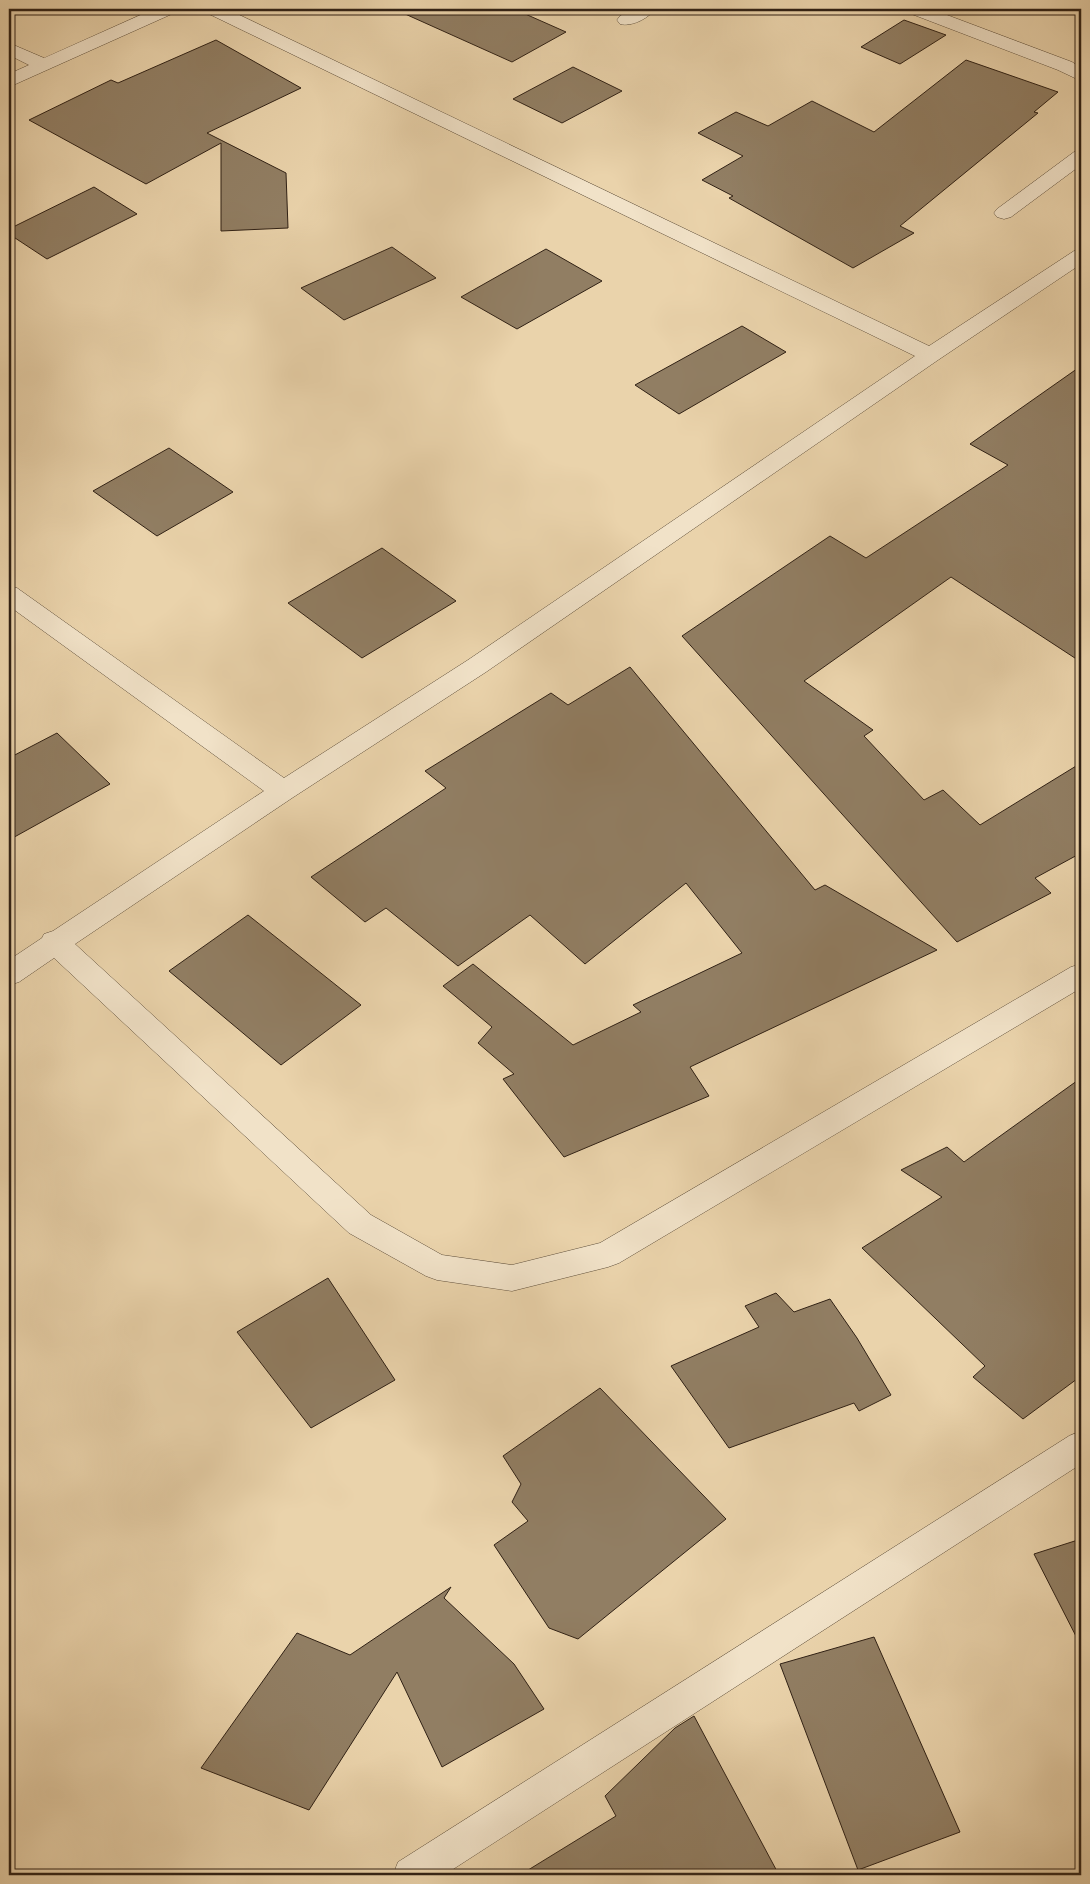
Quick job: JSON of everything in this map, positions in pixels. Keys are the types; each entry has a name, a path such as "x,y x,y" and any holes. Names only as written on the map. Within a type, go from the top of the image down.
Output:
{"street":[{"path":"9,81 168,9"},
{"path":"213,9 930,355"},
{"path":"626,20 646,9"},
{"path":"915,9 1065,66 1081,75"},
{"path":"9,48 43,65"},
{"path":"1004,212 1081,156"},
{"path":"9,974 54,941 282,790 477,666 930,355 1081,255"},
{"path":"9,594 282,790"},
{"path":"54,941 360,1224 437,1267 512,1278 608,1254 1081,975"},
{"path":"411,1875 1081,1446"}],"building":[{"path":"394,9 514,9 566,32 512,62"},
{"path":"904,20 946,35 900,64 861,47"},
{"path":"216,40 301,88 207,133 286,173 288,228 221,231 221,143 146,184 29,120 111,80 118,83"},
{"path":"966,60 1058,92 1034,112 1038,113 900,226 914,233 853,268 729,198 733,196 702,180 743,156 698,133 736,112 768,126 812,101 874,132"},
{"path":"573,67 622,91 562,123 513,99"},
{"path":"94,187 137,214 47,259 9,234 9,229"},
{"path":"392,247 436,278 344,320 301,288"},
{"path":"546,249 602,281 517,329 461,297"},
{"path":"742,326 786,352 679,414 635,385"},
{"path":"1081,366 1081,662 951,577 804,681 873,730 864,736 924,800 943,790 980,825 1081,763 1081,853 1035,878 1051,893 957,942 682,636 830,536 866,558 1008,465 970,444"},
{"path":"169,448 233,492 157,536 93,491"},
{"path":"382,548 456,601 362,658 288,603"},
{"path":"630,667 815,890 825,885 937,950 690,1067 709,1096 564,1157 503,1079 514,1074 478,1043 492,1027 443,986 473,964 573,1045 641,1012 633,1005 742,953 686,883 585,964 530,915 458,966 386,908 365,922 311,877 446,788 425,771 551,693 568,705"},
{"path":"57,733 110,784 9,840 9,758"},
{"path":"248,915 361,1005 281,1065 169,971"},
{"path":"1081,1078 1081,1376 1023,1419 973,1377 985,1366 862,1248 942,1197 901,1170 947,1147 964,1162"},
{"path":"328,1278 395,1380 311,1428 237,1332"},
{"path":"776,1293 794,1312 830,1299 857,1338 891,1395 859,1411 854,1403 729,1448 671,1366 759,1327 745,1306"},
{"path":"600,1388 726,1519 578,1639 549,1628 494,1545 528,1521 512,1502 521,1484 503,1456"},
{"path":"1081,1539 1081,1646 1034,1554"},
{"path":"451,1587 444,1598 514,1664 544,1709 442,1767 397,1672 309,1810 201,1768 297,1633 350,1655"},
{"path":"874,1637 960,1832 858,1870 780,1664"},
{"path":"694,1716 779,1875 520,1875 616,1816 605,1796 675,1728"}]}
